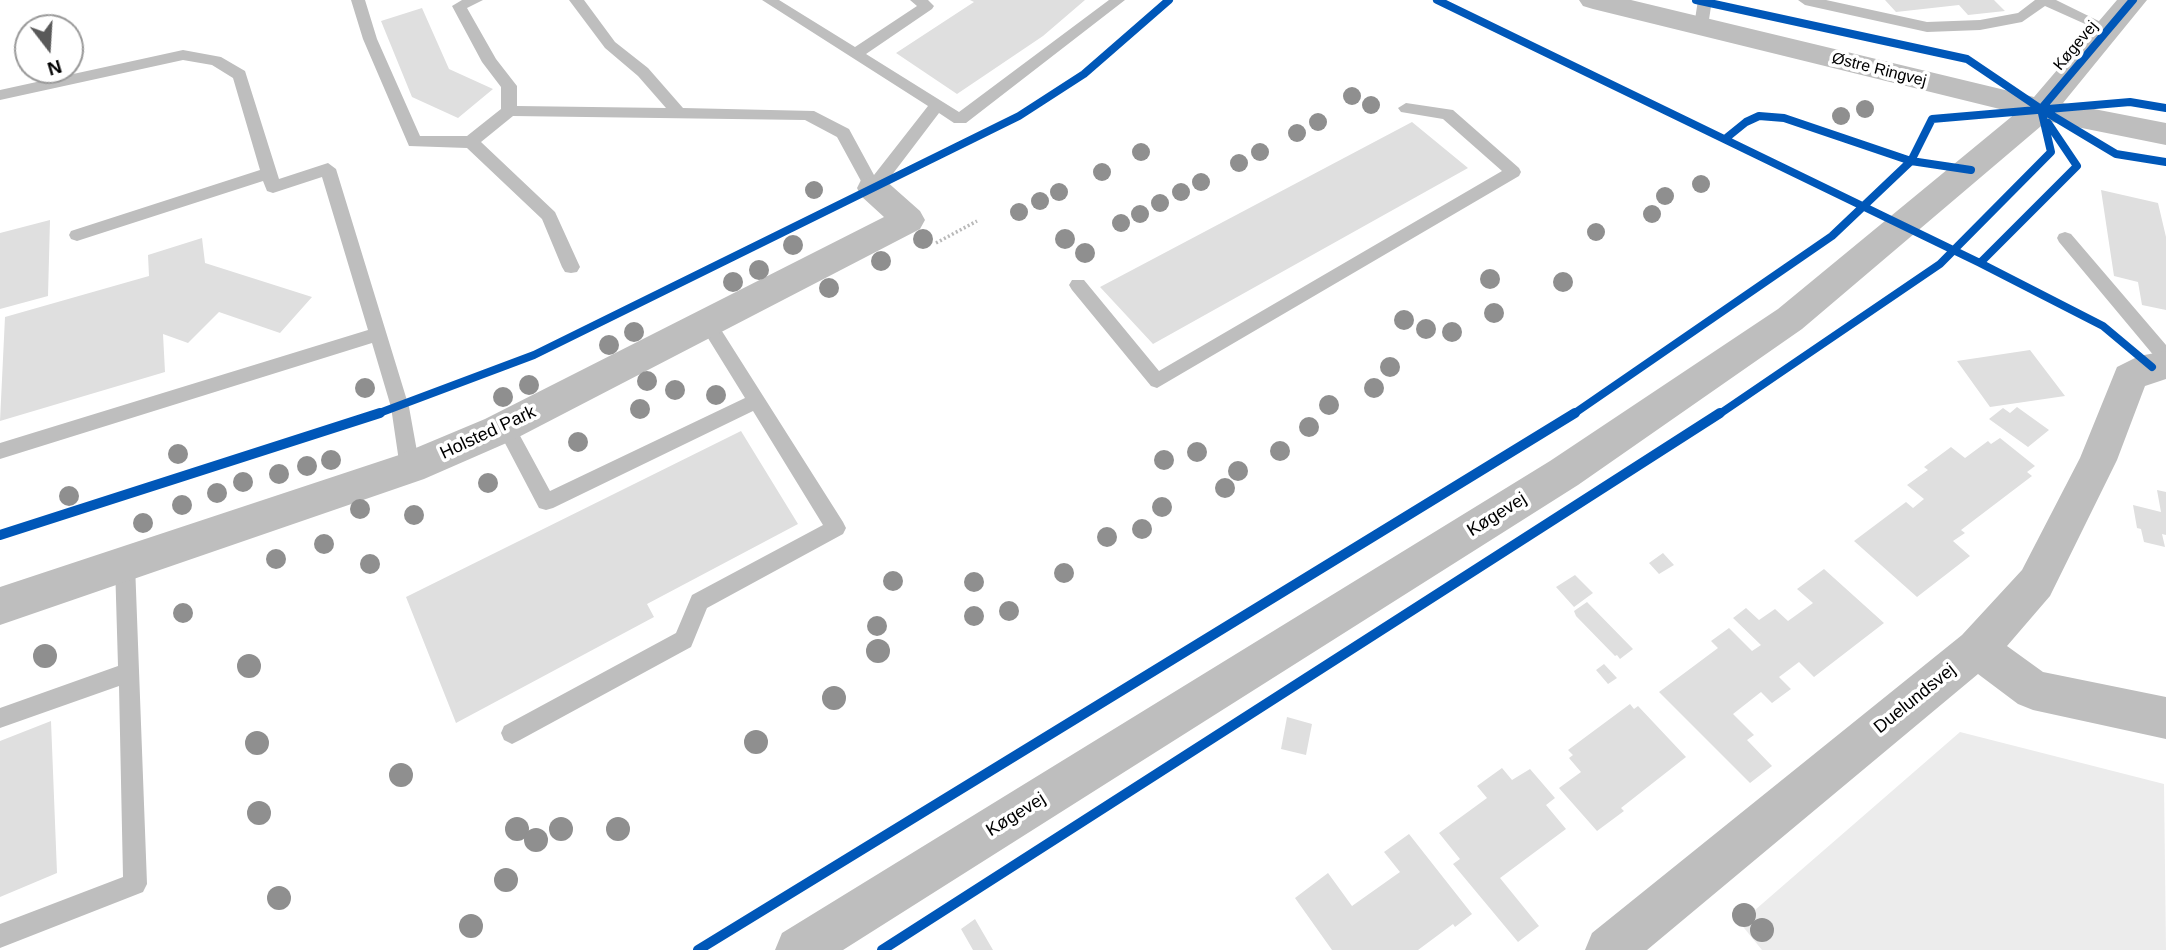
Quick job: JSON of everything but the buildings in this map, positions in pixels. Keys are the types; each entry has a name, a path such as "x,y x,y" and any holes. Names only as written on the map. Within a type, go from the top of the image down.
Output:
{"street":[{"name":"Østre Ringvej","path":"1593,0 1703,13 2041,109 2166,134"},
{"name":"Køgevej","path":"799,950 1564,474 1790,319 2041,109 2133,0"},
{"name":"Holsted Park","path":"0,606 410,468 505,426 908,220 873,188"},
{"name":"Duelundsvej","path":"1609,950 1977,649 2036,583 2098,460 2154,367"},
{"path":"1977,649 2033,690 2166,718"}],"lane":[{"path":"359,0 370,39 415,142 471,142 509,111 808,115 843,133 873,188 937,105"},
{"path":"476,0 459,6 490,62 509,86 509,111"},
{"path":"576,0 610,45 643,72 679,113"},
{"path":"769,0 960,119 1118,0"},
{"path":"855,54 927,5 917,0"},
{"path":"1805,0 1927,27 1980,25 2022,17 2044,0 2108,30"},
{"path":"0,95 183,55 216,61 240,75 273,187 328,169 400,407 410,468"},
{"path":"1078,285 1157,381 1513,172 1447,114 1406,108"},
{"path":"471,142 549,216 571,267"},
{"path":"77,235 269,173"},
{"path":"2065,238 2154,367"},
{"path":"512,733 684,640 699,602 836,528 707,322"},
{"path":"0,451 378,334"},
{"path":"505,426 546,502 757,401"},
{"path":"0,936 135,884 125,564"},
{"path":"0,718 129,672"}],"shaded area":[{"path":"1960,732 2164,784 2166,950 1762,950 1740,923"}],"cycle path":[{"path":"0,535 400,407 534,355 1019,116 1084,74 1169,0"},
{"path":"1437,0 1980,263 2103,326 2152,367"},
{"path":"1696,0 1967,59 2041,109 2116,154 2166,162"},
{"path":"2041,109 2133,0"},
{"path":"698,950 1552,429 1832,236 1911,161 1932,119 2130,102 2166,108"},
{"path":"882,950 1768,383 1940,264 2051,152 2041,109"},
{"path":"1725,139 1746,122 1759,116 1784,118 1911,161 1971,170"},
{"path":"1980,263 2077,166 2048,123"}]}
